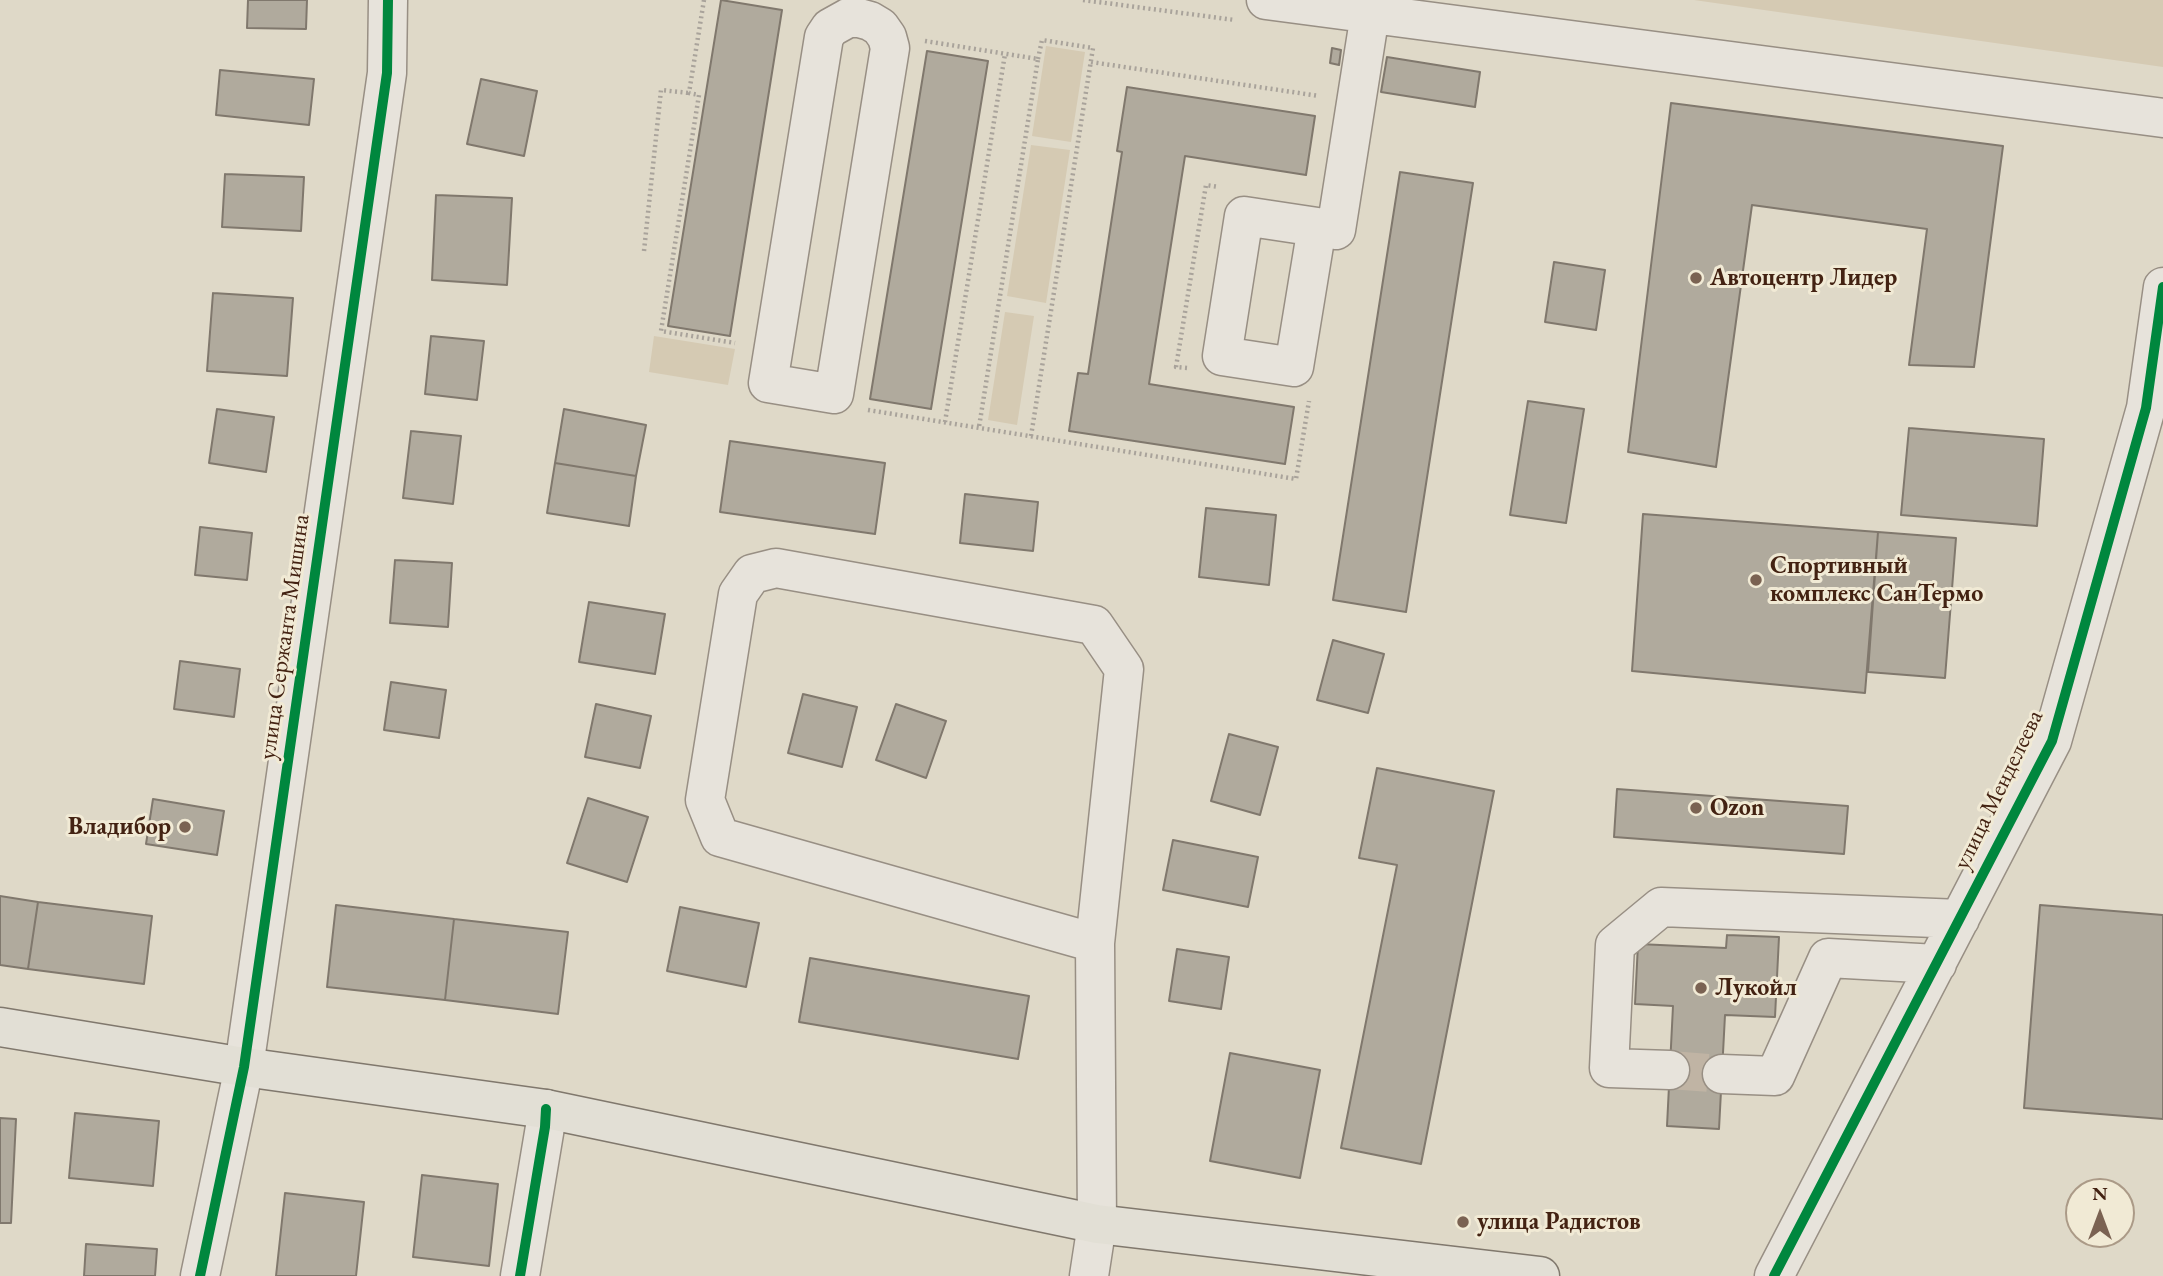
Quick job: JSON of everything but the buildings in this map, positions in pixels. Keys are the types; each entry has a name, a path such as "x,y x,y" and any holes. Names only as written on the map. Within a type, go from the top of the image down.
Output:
{"main road":[{"path":"0,1027 244,1067 546,1109 1097,1224 1518,1275"}],"street":[{"name":"улица Сержанта Мишина","path":"200,1276 244,1067 387,73 388,0"},
{"path":"1266,0 2163,118"},
{"path":"862,9 880,27 890,48 834,394 768,383 824,37 838,22 862,9"},
{"path":"1317,227 1336,230 1370,14"},
{"name":"улица Менделеева","path":"1774,1276 2052,741 2147,408 2163,287"},
{"path":"1089,1276 1097,1224 1095,943 1124,669 1094,625 776,568 752,574 738,594 705,800 720,837 1095,943"},
{"path":"1670,1070 1609,1068 1615,945 1661,906 1959,919"},
{"path":"1722,1073 1775,1076 1828,958 1937,964"},
{"path":"520,1276 546,1109"}],"path":[{"path":"689,93 704,0"},
{"path":"924,40 1038,59"},
{"path":"979,428 1042,40 1093,48 1031,436"},
{"path":"945,422 1005,54"},
{"path":"1091,62 1324,97"},
{"path":"644,251 661,90 699,95 661,331 741,344"},
{"path":"1190,369 1176,367 1206,185 1231,189"},
{"path":"834,394 854,397 852,407 1296,479 1311,389"}],"shaded area":[{"path":"1694,0 2163,0 2163,67"},
{"path":"1046,46 1085,52 1071,142 1032,136"},
{"path":"1031,145 1070,150 1046,303 1007,296"},
{"path":"1005,312 1034,316 1017,425 988,420"},
{"path":"654,336 735,349 728,385 649,372"}],"tunnel":[{"path":"1670,1070 1722,1074"}],"cycle path":[{"path":"200,1276 244,1067 387,73 388,0"},
{"path":"1774,1276 2052,741 2146,408 2163,287"},
{"path":"520,1276 546,1109"}],"place":[{"name":"Автоцентр Лидер","path":"1696,278"},
{"name":"Спортивный комплекс СанТермо","path":"1756,580"},
{"name":"Ozon","path":"1696,808"},
{"name":"Владибор","path":"185,827"},
{"name":"Лукойл","path":"1701,988"},
{"name":"улица Радистов","path":"1463,1222"}]}
